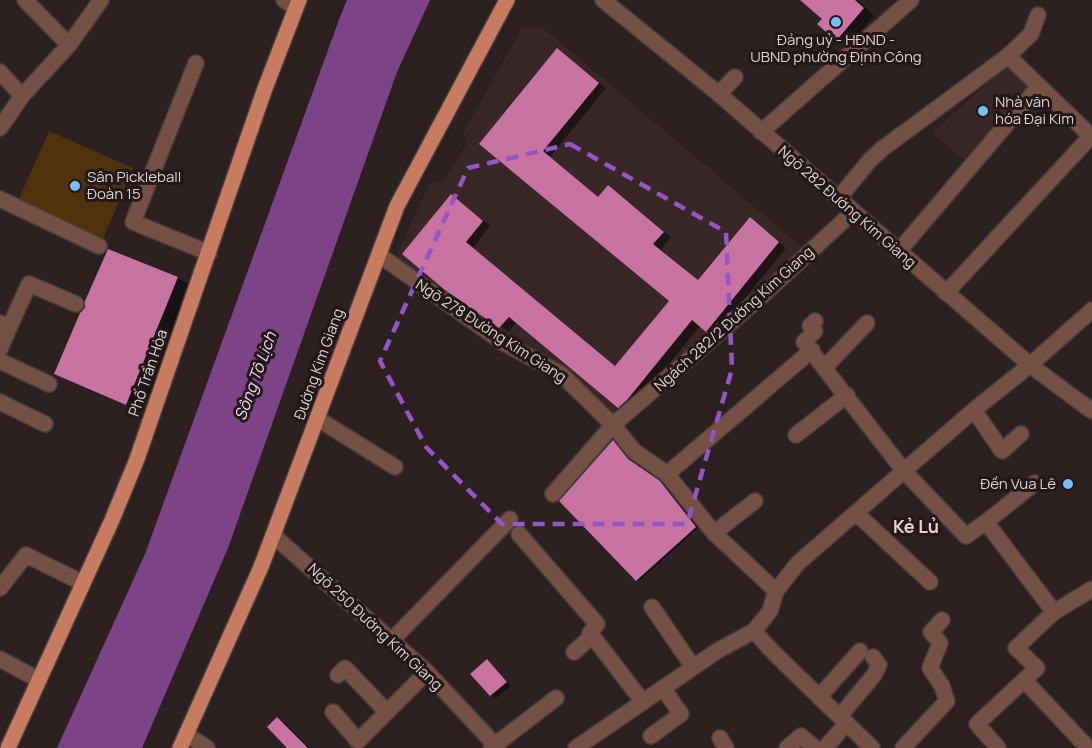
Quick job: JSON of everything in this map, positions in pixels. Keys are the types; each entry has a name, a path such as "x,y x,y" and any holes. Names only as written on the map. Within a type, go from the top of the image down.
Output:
{"main road":[{"name":"Đường Kim Giang","path":"183,741 274,536 397,206 507,0"},
{"name":"Phố Trần Hòa","path":"8,748 137,459 293,2"}],"street":[{"path":"25,0 69,45"},
{"path":"0,128 22,96 69,45 101,0"},
{"name":"Ngõ 282 Đường Kim Giang","path":"603,0 719,94 1030,365 1092,411"},
{"path":"761,132 911,0"},
{"path":"838,199 882,149 1008,56 1031,34 1038,15"},
{"path":"946,293 1092,136 1008,56"},
{"path":"196,63 133,222 209,253"},
{"path":"0,72 22,96"},
{"path":"719,94 735,76"},
{"path":"898,252 1039,86"},
{"path":"0,199 99,246"},
{"name":"Ngách 282/2 Đường Kim Giang","path":"553,494 613,425 763,295 853,212"},
{"name":"Ngõ 278 Đường Kim Giang","path":"379,255 502,342 561,374 613,425 634,451 667,474 714,533 777,591"},
{"path":"0,349 5,325 29,284 76,304"},
{"path":"576,748 717,651 754,631 770,611 777,591 798,563 1092,310"},
{"path":"815,321 810,326 815,331 804,342 904,471 966,537 1035,483"},
{"path":"825,367 867,323"},
{"path":"667,474 812,350"},
{"path":"0,361 49,384"},
{"path":"796,435 847,395"},
{"path":"0,402 45,424"},
{"path":"974,410 1002,451 1021,434"},
{"path":"318,419 395,467"},
{"path":"714,533 757,499"},
{"path":"856,513 930,582"},
{"path":"392,639 510,519"},
{"path":"986,522 1054,612"},
{"path":"519,534 597,624 590,633 643,702"},
{"name":"Ngõ 250 Đường Kim Giang","path":"274,536 428,672 494,747"},
{"path":"1,585 26,555 83,583"},
{"path":"998,748 977,724 1038,668 1016,648 1054,612 1092,589"},
{"path":"652,607 693,667"},
{"path":"903,748 947,701 942,686 930,668 940,643 931,632 942,620"},
{"path":"754,631 872,748"},
{"path":"574,651 592,636"},
{"path":"819,697 866,654 879,665 825,748"},
{"path":"0,659 39,680"},
{"path":"338,675 345,668 387,712"},
{"path":"333,712 358,741 428,672"},
{"path":"1025,681 1088,748"},
{"path":"651,736 681,714 663,688"},
{"path":"494,747 556,699"},
{"path":"787,748 801,736 815,748"},
{"path":"183,741 207,748"}],"highlighted area":[{"path":"570,144 726,232 732,369 687,524 502,524 426,447 380,361 468,168"}],"shaded area":[{"path":"541,26 804,249 619,417 579,382 496,333 394,261 430,183 443,181 467,144 463,133 522,28"},
{"name":"Nhà văn hóa Đại Kim","path":"1008,64 1032,89 964,159 932,133"},
{"name":"Sân Pickleball Đoàn 15","path":"49,131 133,168 102,241 17,203"}],"water":[{"name":"Sông Tô Lịch","path":"347,0 430,0 397,72 228,548 142,748 57,748 145,554"}],"building":[{"name":"Đảng uỷ - HĐND - UBND phường Định Công","path":"800,0 855,0 864,8 836,41 817,24 822,19"},
{"path":"557,48 599,83 543,151 598,197 608,185 664,232 653,244 698,280 750,217 779,242 706,332 692,320 618,408 509,317 499,328 445,290 402,254 451,194 483,221 466,242 615,366 669,301 479,144"},
{"path":"108,249 178,277 126,405 54,374 80,313 85,308 85,301"},
{"path":"613,440 628,459 660,481 696,527 636,581 559,501"},
{"path":"487,659 507,682 490,696 470,674"},
{"path":"277,717 308,748 287,748 267,727"}],"place":[{"name":"Đảng uỷ - HĐND - UBND phường Định Công","path":"836,22"},
{"name":"Nhà văn hóa Đại Kim","path":"983,111"},
{"name":"Sân Pickleball Đoàn 15","path":"75,186"},
{"name":"Đền Vua Lê","path":"1068,484"}],"district":[{"name":"Kẻ Lủ","path":"916,527"}]}
